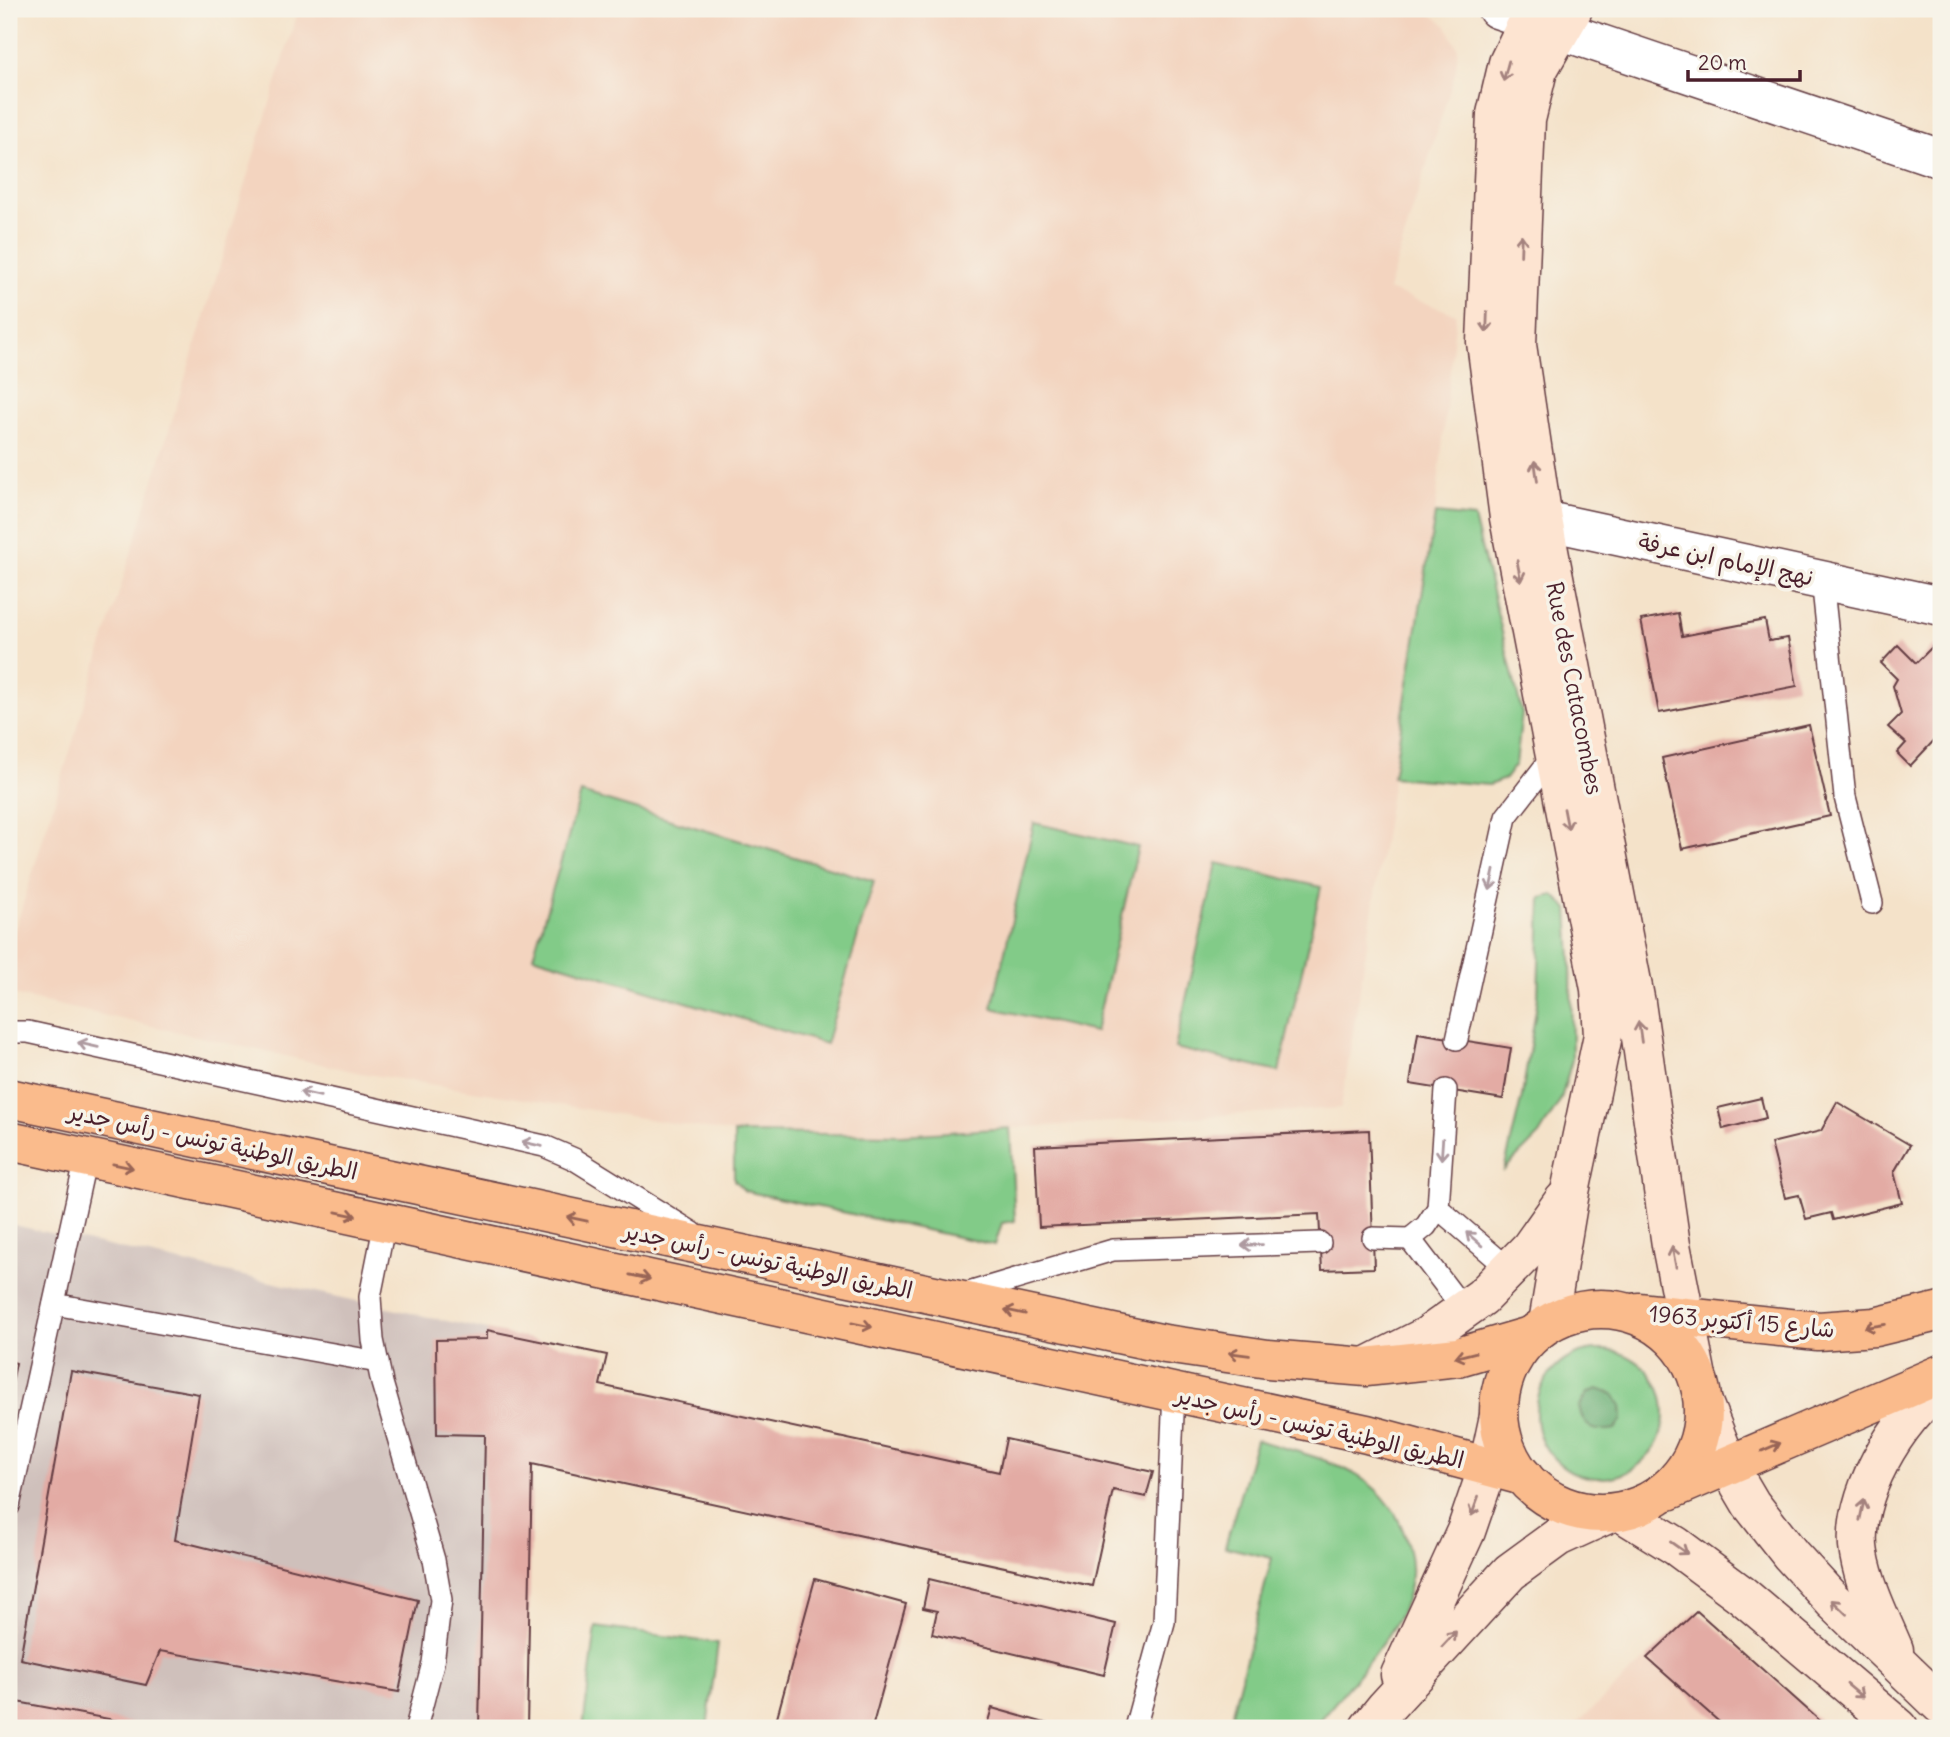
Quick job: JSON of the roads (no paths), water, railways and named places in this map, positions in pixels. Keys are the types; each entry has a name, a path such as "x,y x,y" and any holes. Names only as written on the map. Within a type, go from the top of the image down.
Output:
{"main road":[{"name":"Rue des Catacombes","path":"1538,15 1538,70 1526,120 1517,345 1526,519 1553,756 1600,989 1603,1035 1539,1330"},
{"name":"Rue des Catacombes","path":"1526,519 1636,1003 1671,1245 1700,1389 1728,1465 1751,1504 1791,1555 1833,1601 1941,1705"},
{"name":"الطريق الوطنية تونس - رأس جدير","path":"9,1098 1165,1344 1268,1359 1366,1367 1458,1357 1539,1330"},
{"name":"الطريق الوطنية تونس - رأس جدير","path":"9,1141 1367,1434 1506,1472"},
{"path":"1366,1367 1427,1336 1482,1297 1530,1248 1570,1192"},
{"path":"1378,1718 1466,1531 1506,1472 1499,1416 1501,1387 1512,1359 1539,1330 1573,1312 1599,1308 1625,1312 1648,1320 1668,1333 1684,1351 1700,1389 1700,1438 1686,1469 1663,1493"},
{"name":"شارع 15 أكتوبر 1963","path":"1625,1312 1818,1331 1875,1327 1941,1311"},
{"path":"1378,1718 1510,1572 1558,1537 1614,1513 1643,1505 1663,1493 1941,1374"},
{"path":"1902,1668 1872,1599 1858,1552 1860,1513 1871,1478 1896,1435 1931,1393 1941,1386"},
{"path":"1506,1472 1561,1505 1585,1513 1614,1513 1676,1546 1742,1595 1899,1728"}],"street":[{"path":"1538,15 1941,159"},
{"name":"نهج الإمام ابن عرفة","path":"1526,519 1941,606"}],"lane":[{"path":"1822,579 1844,797 1872,903"},
{"path":"1457,1040 1506,817 1553,756"},
{"path":"9,1032 29,1031 544,1146 574,1159 718,1249"},
{"path":"1373,1238 1410,1239 1426,1226 1438,1209 1446,1090"},
{"path":"9,1506 86,1158"},
{"path":"1438,1209 1509,1269"},
{"path":"385,1222 370,1297 373,1340 434,1560 441,1600 433,1663 416,1728"},
{"path":"1410,1239 1464,1310"},
{"path":"950,1299 1113,1250 1320,1243"},
{"path":"54,1304 378,1362"},
{"path":"1135,1728 1164,1622 1174,1392"}]}
